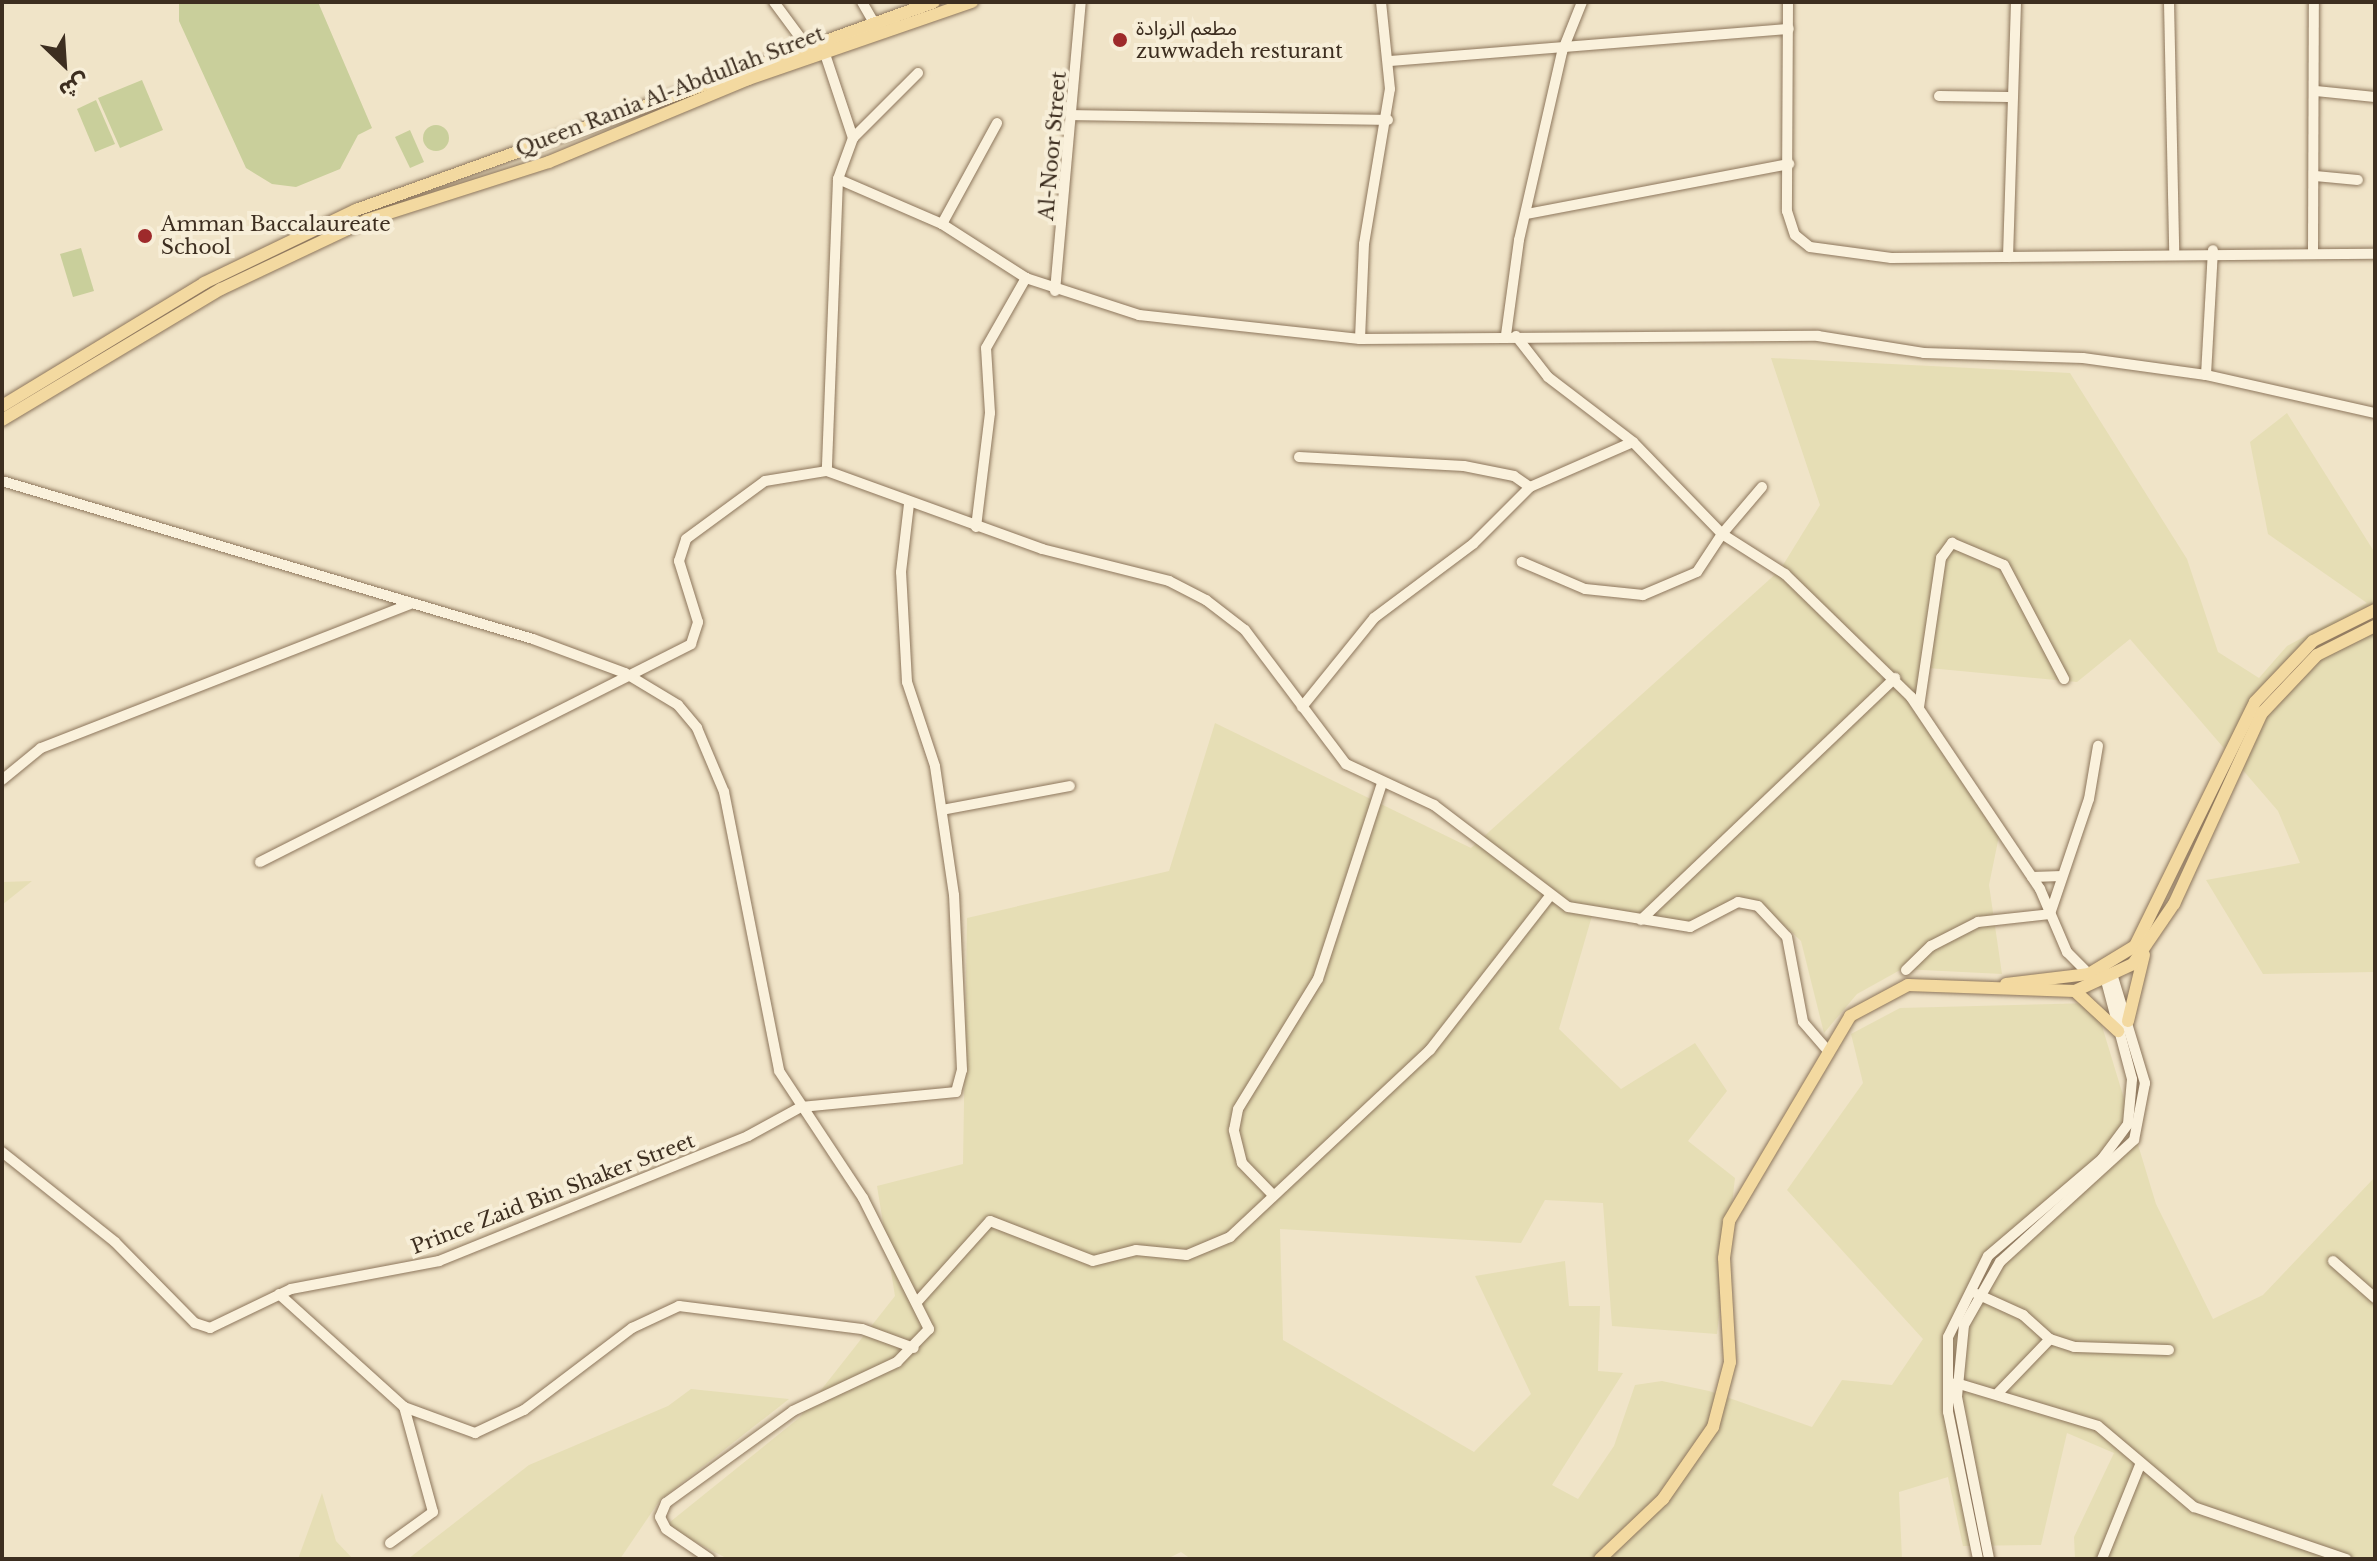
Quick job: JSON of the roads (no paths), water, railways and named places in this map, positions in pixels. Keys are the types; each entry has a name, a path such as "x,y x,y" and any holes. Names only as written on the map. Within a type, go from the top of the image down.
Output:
{"main road":[{"name":"Queen Rania Al-Abdullah Street","path":"2,406 204,283 317,227 934,2"},
{"name":"Queen Rania Al-Abdullah Street","path":"2,420 221,289 367,220 579,151 825,54 972,2"},
{"path":"1991,986 2107,974 2146,931 2270,682 2324,634 2375,610"},
{"path":"2128,1021 2144,955 2262,713 2317,655 2375,626"},
{"path":"1600,1559 1663,1499 1713,1427 1730,1362 1729,1221 1827,1050 1855,1011 1892,989 1991,986 2075,991 2144,955"},
{"path":"2075,991 2118,1031"}],"street":[{"path":"774,2 802,40"},
{"path":"862,2 874,23"},
{"name":"Al-Noor Street","path":"1055,291 1081,2"},
{"path":"1360,339 1364,244 1388,120 1389,61 1381,2"},
{"path":"1582,2 1562,52 1527,214 1511,336 1548,377 1633,442 1722,534 1785,574 1895,678 1919,707 2032,877 2067,952 2089,974"},
{"path":"1788,2 1789,225 1810,247 1891,258 2174,250 2375,254"},
{"path":"2008,257 2009,97 2016,2"},
{"path":"2169,2 2174,250"},
{"path":"2313,251 2314,2"},
{"path":"1389,61 1562,52 1789,29"},
{"path":"825,54 853,138"},
{"path":"827,471 838,179 853,138 918,73"},
{"path":"2316,91 2375,97"},
{"path":"1939,96 2009,97"},
{"path":"1071,115 1388,120"},
{"path":"942,224 997,123"},
{"path":"1527,214 1789,164"},
{"path":"2315,176 2358,180"},
{"path":"838,179 942,224 1026,278 1055,291 1139,315 1360,339 1511,336 1637,342 1818,336 1924,353 2083,358 2206,375 2375,413"},
{"path":"2206,375 2213,250"},
{"path":"976,527 990,413 986,348 1026,278"},
{"path":"1302,707 1359,633 1473,544 1530,487 1633,442"},
{"path":"1299,457 1464,466 1514,476 1530,487"},
{"path":"260,862 608,689 625,673 698,635 679,561 692,533 765,481 827,471 976,527 1169,581 1206,600 1245,630 1346,764 1442,811 1549,897 1579,911 1690,927 1738,902 1758,906 1787,937 1803,1022 1827,1050"},
{"path":"2,481 412,603 625,673 678,705 714,760 779,1071 863,1198 929,1329 914,1348 793,1411 666,1503 660,1517 666,1529 710,1559"},
{"path":"1522,562 1585,589 1643,595 1697,572 1722,534 1762,487"},
{"path":"801,1107 942,1097 961,1086 957,924 942,810 907,682 901,572 909,504"},
{"path":"1919,707 1941,558 1952,543 2004,565 2064,679"},
{"path":"2,780 41,748 412,603"},
{"path":"1641,920 1895,678"},
{"path":"2050,914 2089,799 2098,746"},
{"path":"1273,1195 1242,1163 1234,1130 1238,1109 1318,979 1382,783"},
{"path":"942,810 1070,786"},
{"path":"2032,877 2062,876"},
{"path":"917,1302 985,1222 1089,1260 1136,1250 1181,1256 1230,1237 1430,1050 1549,897"},
{"path":"1906,970 1931,946 1978,922 2050,914"},
{"path":"1989,1559 1956,1383 1960,1341 1977,1294 2009,1251 2134,1140 2146,1096 2128,1021 2107,974"},
{"path":"1978,1559 1946,1399 1950,1328 1968,1283 1998,1244 2102,1159 2124,1132 2134,1094 2107,974"},
{"name":"Prince Zaid Bin Shaker Street","path":"2,1152 115,1242 203,1327 225,1324 279,1294 439,1261 732,1144 801,1107"},
{"path":"2333,1261 2375,1298"},
{"path":"279,1294 404,1407 448,1429 491,1429 632,1328 679,1306 862,1329 914,1348"},
{"path":"1977,1294 2023,1315 2050,1339 2074,1347 2169,1350"},
{"path":"1998,1393 2050,1339"},
{"path":"1956,1383 1998,1393 2098,1426 2140,1465 2208,1514 2346,1559"},
{"path":"390,1543 433,1512 404,1407"},
{"path":"2102,1559 2140,1465"}],"place":[{"name":"مطعم الزوادة zuwwadeh resturant","path":"1120,40"},
{"name":"Amman Baccalaureate School","path":"145,236"}]}
